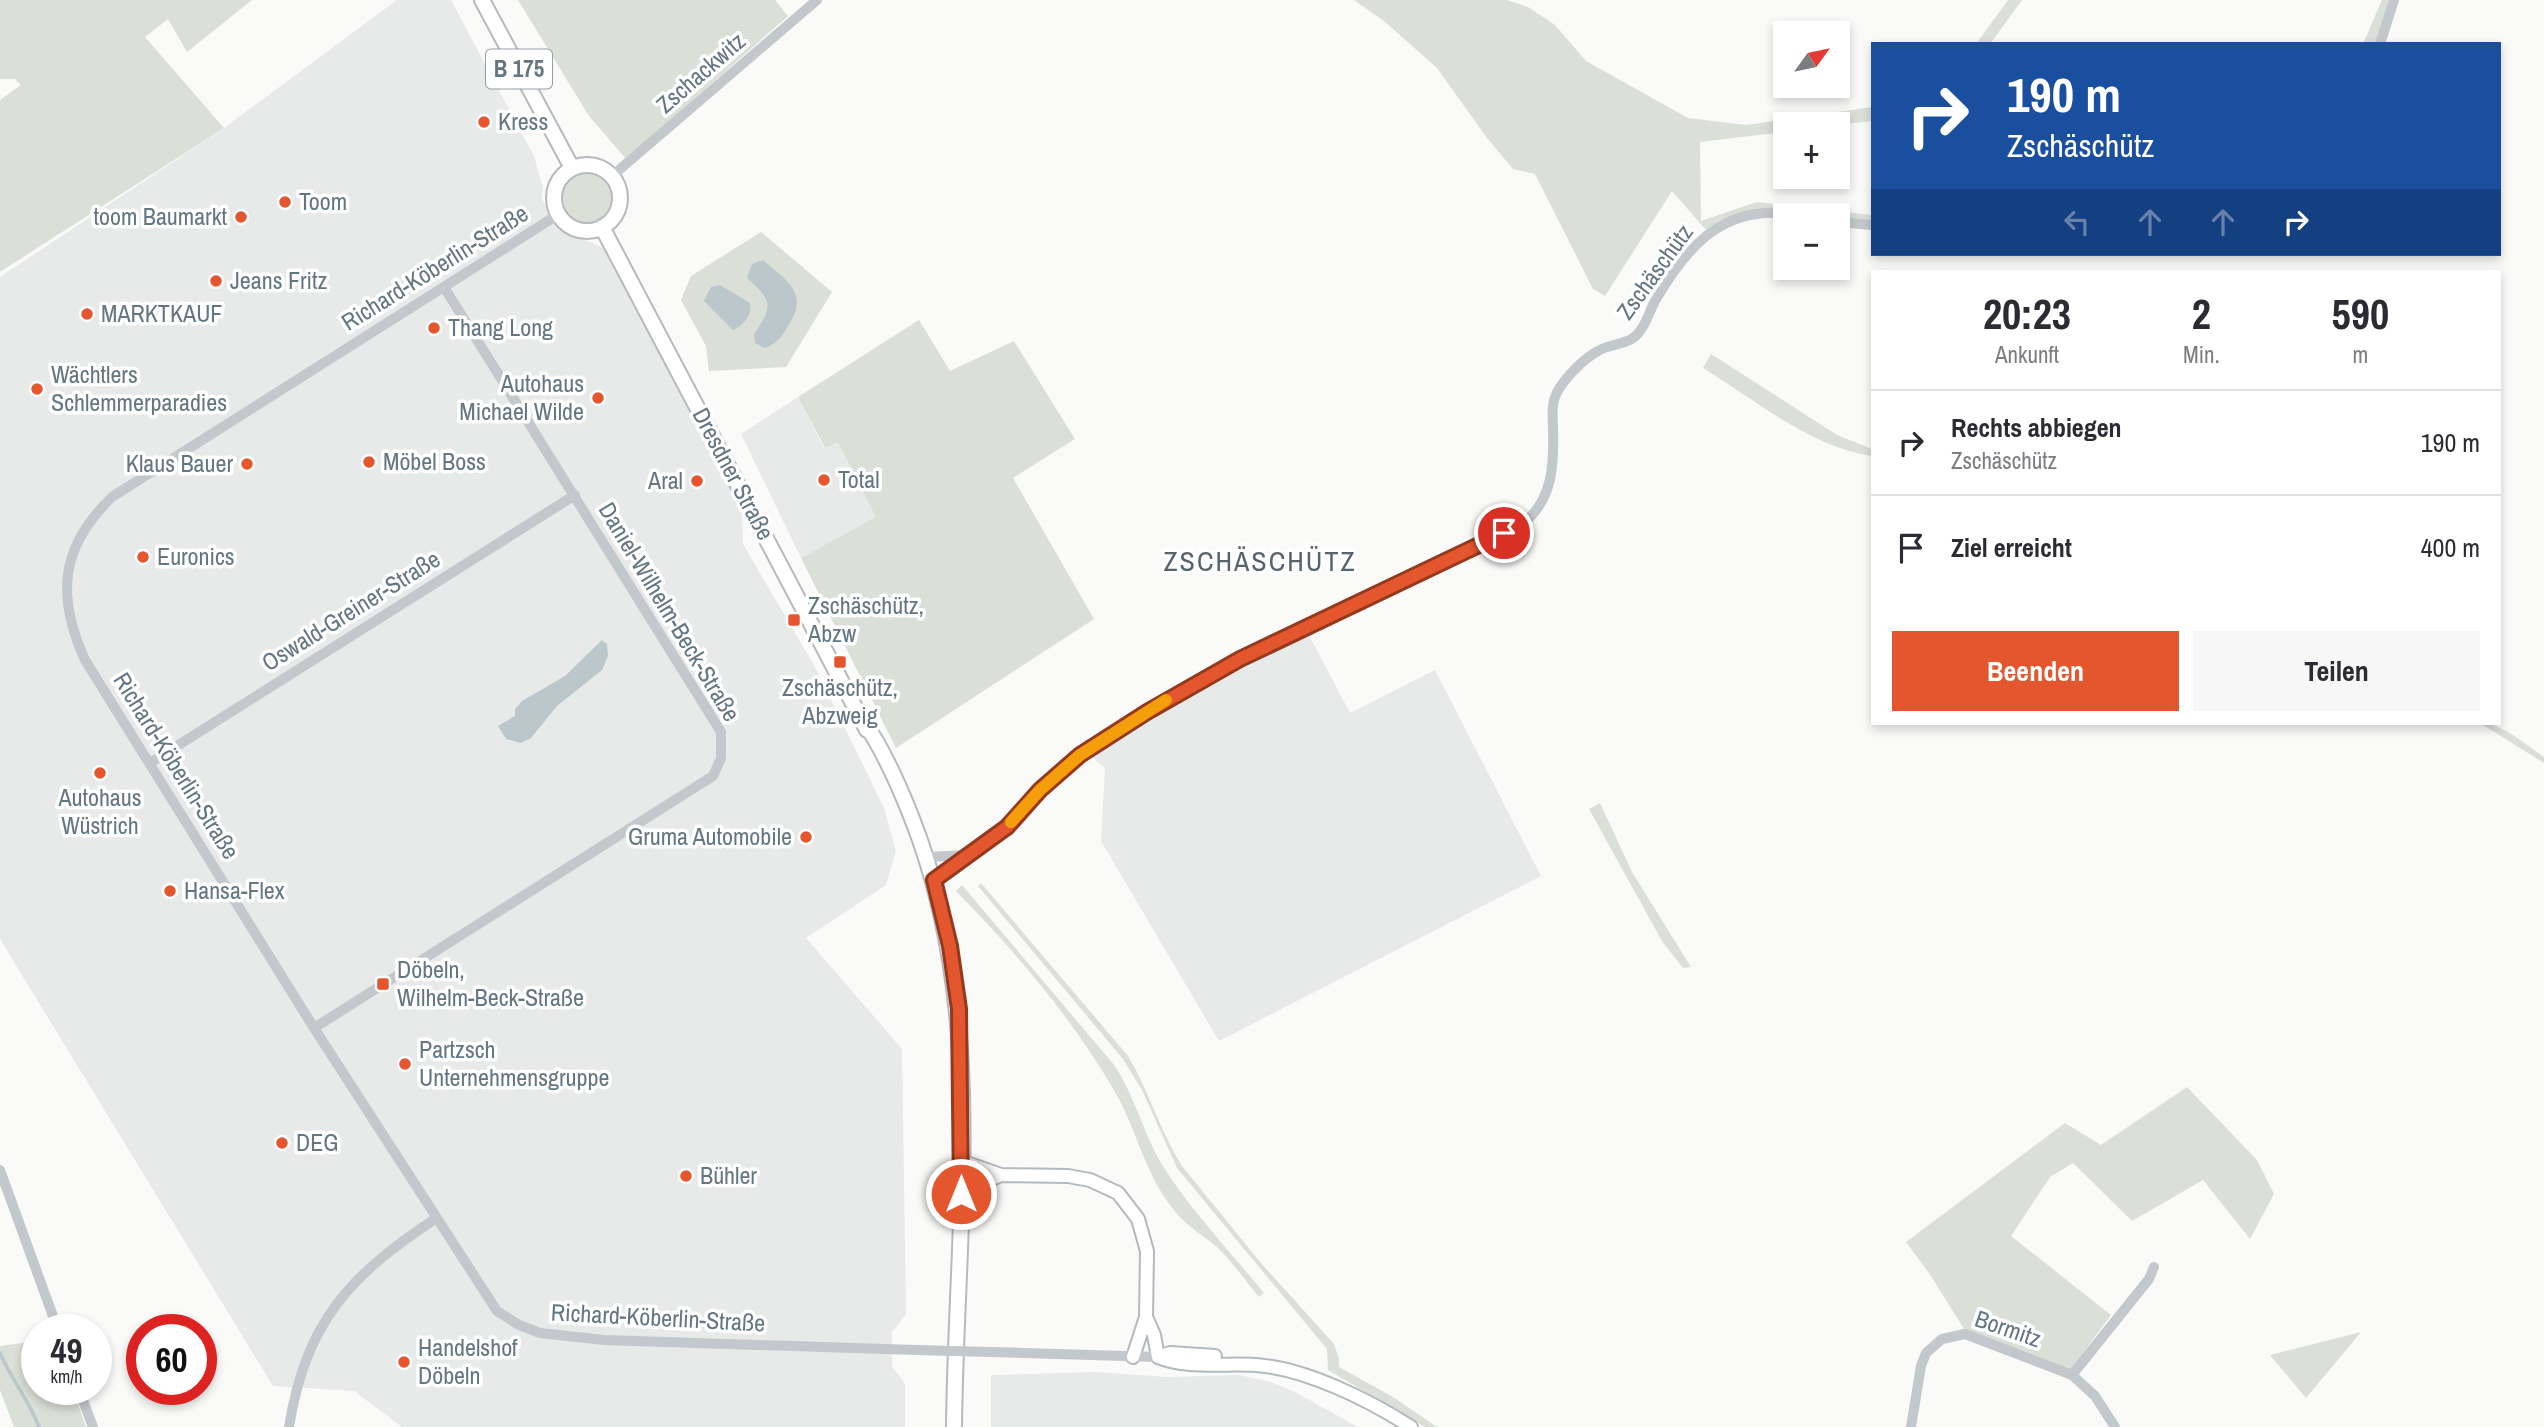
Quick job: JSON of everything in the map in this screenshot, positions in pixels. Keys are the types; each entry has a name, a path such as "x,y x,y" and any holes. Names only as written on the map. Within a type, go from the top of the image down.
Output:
{"main road":[{"name":"B 175","path":"482,0 572,168"},
{"path":"593,165 612,176 617,183 620,202 612,219 602,227 579,229 559,214 554,193 564,174 572,168 593,165"},
{"name":"Dresdner Straße","path":"602,227 864,722 882,751 909,811 934,880 956,982 961,1072 961,1185 954,1207 954,1427"}],"street":[{"name":"Zschackwitz","path":"612,176 817,0"},
{"path":"2381,42 2394,0"},
{"name":"Zschäschütz","path":"934,880 1007,827 1040,790 1080,755 1204,677 1525,523 1541,507 1549,486 1554,457 1552,409 1555,397 1566,381 1598,351 1633,338 1681,262 1713,229 1746,215 1773,213"},
{"name":"Richard-Köberlin-Straße","path":"559,214 124,488 89,522 70,565 66,610 85,660 314,1028 435,1219 497,1311 521,1326 540,1333 604,1340 1158,1357"},
{"path":"1850,223 1871,225"},
{"name":"Daniel-Wilhelm-Beck-Straße","path":"314,1028 713,776 721,758 721,732 444,288"},
{"name":"Oswald-Greiner-Straße","path":"150,763 575,495"},
{"path":"927,857 967,855"},
{"path":"961,1161 1000,1175 1068,1176 1090,1180 1118,1194 1133,1211 1143,1233 1147,1251 1146,1317 1133,1357"},
{"path":"0,1170 52,1314"},
{"path":"961,1185 985,1182 1000,1175"},
{"path":"289,1427 302,1366 323,1322 371,1265 435,1219"},
{"path":"2072,1375 2149,1279 2154,1267"},
{"path":"1146,1317 1154,1335 1158,1357 1172,1363 1253,1365 1332,1386 1372,1404 1411,1427"},
{"name":"Bormitz","path":"1911,1427 1921,1366 1926,1353 1952,1335 1965,1334 2072,1375 2095,1396 2115,1427"},
{"path":"85,1405 93,1427"}],"shaded area":[{"path":"0,0 252,0 187,52 168,19 145,37 224,128 0,272 0,100 21,85 15,79 0,79"},
{"path":"397,0 451,0 534,156 543,188 542,199 552,216 576,236 604,248 742,505 743,544 815,667 884,808 896,851 886,885 806,938 902,1049 906,1314 892,1332 892,1366 905,1384 905,1427 402,1427 354,1391 273,1386 0,939 0,277 224,128"},
{"path":"518,0 775,0 788,16 626,159 589,116"},
{"path":"1354,0 1507,0 1528,7 1555,25 1586,61 1688,118 1746,125 1773,121 1773,133 1700,142 1701,221 1757,202 1773,204 1773,211 1746,214 1706,230 1672,191 1605,296 1593,289 1535,174 1513,169 1487,138 1437,68 1384,21"},
{"path":"2008,0 2022,0 1991,42 1977,42"},
{"path":"2382,0 2389,0 2377,42 2364,42"},
{"path":"1871,107 1871,121 1850,124 1850,112 1837,112"},
{"path":"587,172 605,179 612,197 605,215 587,222 569,215 562,197 569,179"},
{"path":"1850,213 1871,215 1871,221 1851,219"},
{"path":"761,232 832,292 786,367 709,371 706,346 681,300 691,276"},
{"path":"763,260 793,288 797,305 781,336 765,348 755,343 754,334 765,317 767,304 761,292 747,278 752,264"},
{"path":"720,285 750,303 746,320 733,330 704,301 711,287"},
{"path":"919,320 950,371 1014,341 1075,439 1013,478 1094,619 896,748 801,558 876,517 838,442 825,448 798,397"},
{"path":"1711,354 1837,435 1871,449 1871,456 1849,451 1805,433 1703,368"},
{"path":"798,397 824,448 838,441 877,517 801,558 741,434"},
{"path":"1309,635 1350,713 1435,670 1541,876 1219,1041 1101,841 1105,768 1092,757 1219,678"},
{"path":"602,640 607,644 608,656 602,670 557,706 531,738 521,743 506,739 498,726 515,716 515,709 522,701 565,676"},
{"path":"2483,725 2497,727 2514,736 2544,757 2544,763"},
{"path":"1600,803 1632,872 1691,967 1683,968 1662,941 1589,809"},
{"path":"981,883 1128,1056 1182,1166 1260,1262 1334,1344 1339,1367 1393,1397 1437,1427 1425,1427 1328,1370 1327,1349 1177,1168 1142,1090 1123,1059 978,886"},
{"path":"962,885 1115,1066 1161,1163 1197,1214 1264,1293 1259,1297 1224,1254 1174,1210 1148,1167 1123,1107 1099,1065 1042,987 956,891"},
{"path":"2187,1087 2257,1160 2274,1194 2250,1239 2203,1180 2132,1221 2073,1163 2050,1177 2011,1236 2111,1315 2069,1372 1964,1329 1906,1242 2065,1123 2101,1145"},
{"path":"2361,1332 2306,1398 2270,1355"},
{"path":"21,1343 21,1405 78,1405 86,1427 14,1427 0,1390 0,1346"},
{"path":"1095,1372 1167,1377 1239,1375 1271,1382 1295,1392 1358,1427 991,1427 991,1375"}],"waterway":[{"path":"0,1353 39,1427"}],"slow traffic":[{"path":"1011,822 1040,790 1080,755 1166,700"}],"place":[{"name":"Kress","path":"484,122"},
{"name":"Toom","path":"285,202"},
{"name":"toom Baumarkt","path":"241,217"},
{"name":"Jeans Fritz","path":"216,281"},
{"name":"MARKTKAUF","path":"87,314"},
{"name":"Thang Long","path":"434,328"},
{"name":"Wächtlers Schlemmerparadies","path":"37,389"},
{"name":"Autohaus Michael Wilde","path":"598,398"},
{"name":"Möbel Boss","path":"369,462"},
{"name":"Klaus Bauer","path":"247,464"},
{"name":"Total","path":"824,480"},
{"name":"Aral","path":"697,481"},
{"name":"Euronics","path":"143,557"},
{"name":"Zschäschütz, Abzw","path":"794,620"},
{"name":"Zschäschütz, Abzweig","path":"840,662"},
{"name":"Autohaus Wüstrich","path":"100,773"},
{"name":"Gruma Automobile","path":"806,837"},
{"name":"Hansa-Flex","path":"170,891"},
{"name":"Döbeln, Wilhelm-Beck-Straße","path":"383,984"},
{"name":"Partzsch Unternehmensgruppe","path":"405,1064"},
{"name":"DEG","path":"282,1143"},
{"name":"Bühler","path":"686,1176"},
{"name":"Handelshof Döbeln","path":"404,1362"}],"district":[{"name":"ZSCHÄSCHÜTZ","path":"1260,561"}],"route":[{"path":"961,1194 959,1009 950,946 934,880 940,879 967,855 1007,827 1040,790 1080,755 1204,677 1504,533"}]}
